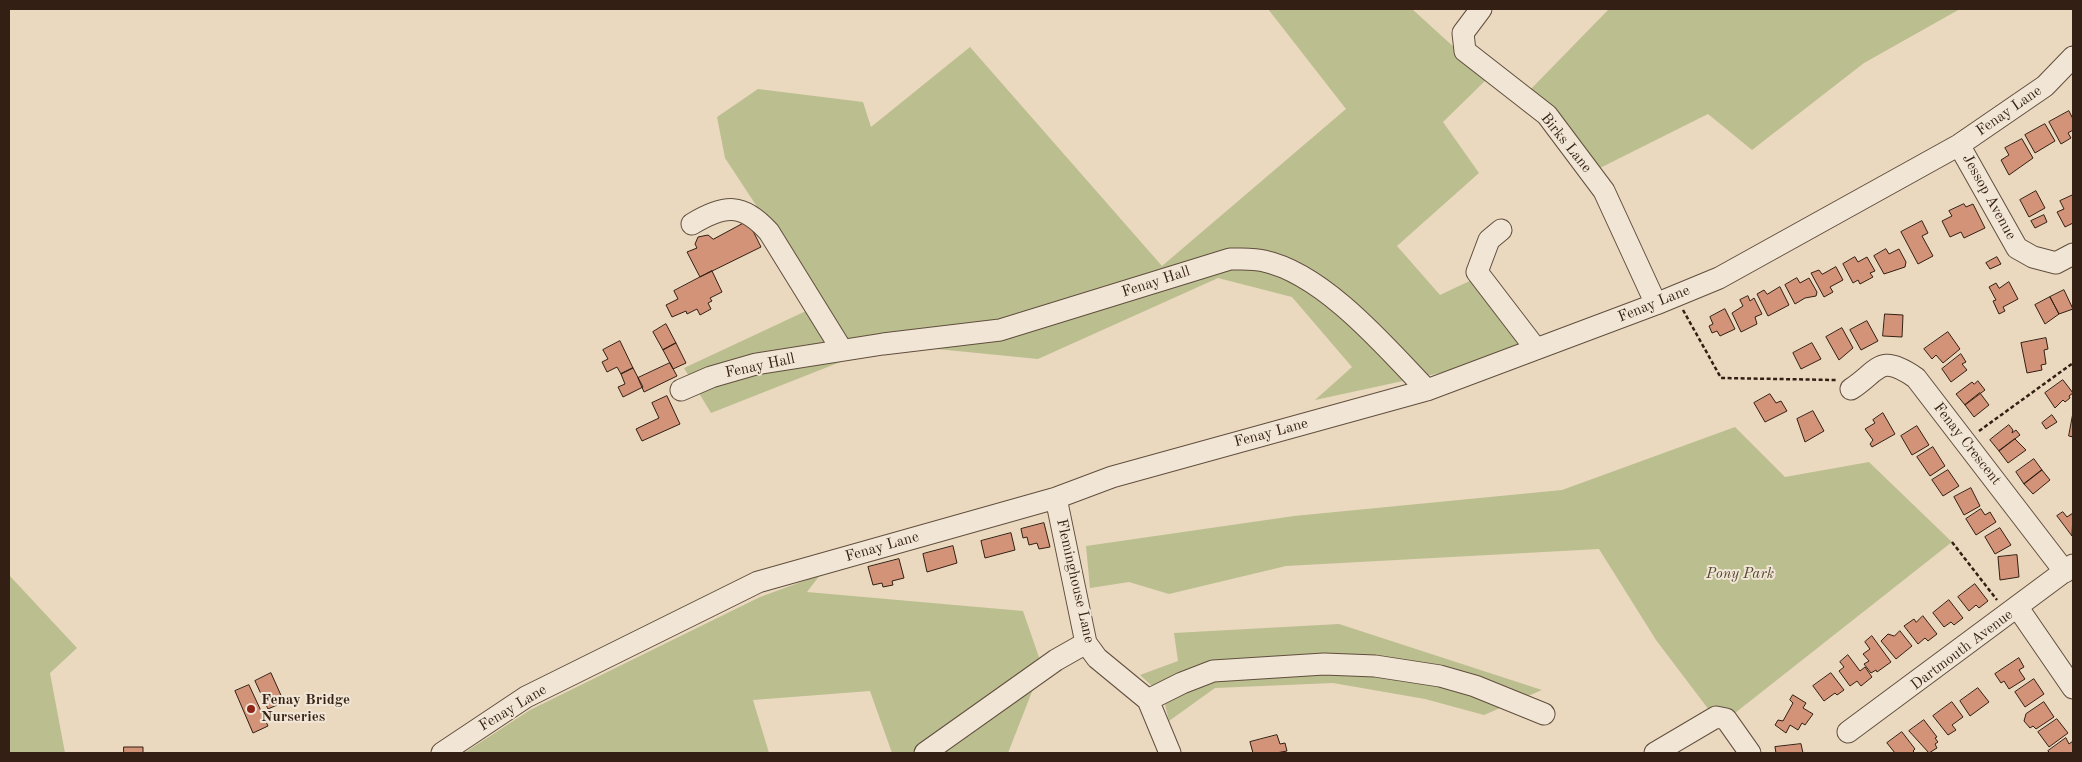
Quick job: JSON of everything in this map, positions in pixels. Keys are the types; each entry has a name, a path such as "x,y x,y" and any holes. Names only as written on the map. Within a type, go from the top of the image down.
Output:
{"street":[{"name":"Birks Lane","path":"1481,9 1463,33 1466,52 1547,115 1604,191 1666,300"},
{"name":"Fenay Lane","path":"442,753 526,697 758,582 1056,498 1112,476 1427,390 1720,278 1959,145 2045,86 2073,57"},
{"name":"Jessop Avenue","path":"1959,145 2017,248 2033,257 2056,263 2073,254"},
{"path":"692,224 718,211 742,211 754,216 769,232 842,350"},
{"path":"1501,230 1489,240 1477,272 1536,349"},
{"name":"Fenay Hall","path":"681,390 711,377 756,364 842,350 1000,330 1230,259 1265,261 1300,275 1355,314 1427,390"},
{"name":"Fenay Crescent","path":"1851,390 1873,369 1882,366 1892,365 1905,370 1916,378 1965,442 2069,568"},
{"name":"Fleminghouse Lane","path":"1056,498 1086,643 1097,658 1148,700 1170,753"},
{"name":"Dartmouth Avenue","path":"1848,732 2014,611 2069,568"},
{"path":"2014,611 2073,688"},
{"path":"926,753 1056,660 1086,643"},
{"path":"1148,700 1182,683 1213,671 1324,664 1374,666 1440,676 1475,686 1544,714"},
{"path":"1655,753 1716,717 1726,719 1750,753"}],"path":[{"path":"1666,300 1721,378 1847,381 1851,390"},
{"path":"1965,442 2073,363"},
{"path":"1952,542 2014,611"}],"green space":[{"path":"1268,9 1412,9 1488,78 1443,122 1479,173 1397,246 1440,295 1478,277 1533,345 1440,373 1315,400 1352,367 1292,297 1218,278 1038,359 886,344 711,413 684,368 821,304 725,158 717,117 758,89 863,102 871,127 970,47 1162,266 1346,109"},
{"path":"1609,9 1960,9 1864,63 1752,150 1708,114 1596,170 1529,91"},
{"name":"Pony Park","path":"1735,427 1785,477 1869,462 1952,542 1735,713 1709,710 1656,640 1599,549 1286,566 1169,594 1129,582 1090,588 1086,546 1294,516 1562,490"},
{"path":"9,575 77,648 50,673 65,753 9,753"},
{"path":"820,575 807,592 1023,611 1042,666 1008,753 892,753 870,691 753,700 769,753 464,753 530,710 760,597"},
{"path":"1339,624 1542,690 1484,715 1425,699 1333,683 1215,688 1169,721 1163,696 1140,675 1178,661 1174,633"}],"building":[{"path":"2069,111 2073,119 2073,130 2068,133 2071,138 2061,144 2049,122"},
{"path":"2045,124 2055,141 2035,153 2025,135"},
{"path":"2022,139 2033,158 2009,175 2001,160 2009,155 2005,148"},
{"path":"2036,191 2045,208 2029,217 2020,200"},
{"path":"2073,195 2073,223 2065,227 2057,212 2064,209 2060,201"},
{"path":"1964,204 1966,207 1973,204 1985,228 1964,238 1961,232 1950,237 1942,221 1952,216 1949,211"},
{"path":"2044,215 2047,222 2035,228 2031,221"},
{"path":"748,221 761,247 700,277 687,252 697,248 695,244 698,237 708,235 713,239"},
{"path":"1922,221 1928,233 1922,236 1933,256 1918,264 1901,232"},
{"path":"1886,249 1889,254 1899,249 1906,262 1905,267 1884,274 1874,256"},
{"path":"1855,257 1858,262 1867,257 1875,271 1870,273 1873,277 1860,284 1858,280 1853,283 1843,264"},
{"path":"1997,257 2001,264 1990,269 1986,263"},
{"path":"1836,267 1843,280 1830,287 1833,292 1824,297 1811,273 1819,270 1822,274"},
{"path":"712,271 722,292 710,298 712,301 708,303 711,309 700,315 697,309 687,314 686,311 672,317 666,305 678,299 674,291"},
{"path":"1797,278 1800,283 1809,278 1817,292 1816,296 1805,298 1795,304 1785,285"},
{"path":"2009,282 2018,299 2003,307 2005,311 1999,314 1993,301 1996,300 1989,287 1996,283 1999,288"},
{"path":"1780,287 1789,305 1768,316 1757,294 1764,290 1767,294"},
{"path":"2064,290 2073,309 2059,314 2050,297"},
{"path":"1748,296 1750,301 1754,298 1762,314 1755,317 1757,324 1741,332 1732,313 1743,306 1740,300"},
{"path":"2050,297 2059,314 2045,324 2035,305"},
{"path":"1725,309 1735,329 1720,336 1717,331 1712,333 1709,326 1713,324 1710,317"},
{"path":"1885,314 1903,315 1902,337 1883,336"},
{"path":"1867,321 1878,341 1861,350 1850,330"},
{"path":"666,324 676,343 663,350 653,332"},
{"path":"1842,328 1853,348 1839,360 1826,337"},
{"path":"1948,332 1960,349 1943,363 1936,355 1932,359 1924,349"},
{"path":"2046,338 2048,349 2044,350 2046,364 2041,365 2042,370 2027,373 2021,343"},
{"path":"620,341 633,368 621,374 617,367 607,372 602,362 608,359 603,350"},
{"path":"676,343 686,363 673,369 663,350"},
{"path":"1812,343 1821,359 1801,369 1793,353"},
{"path":"1961,354 1966,362 1962,364 1967,370 1951,382 1942,369"},
{"path":"670,363 677,376 644,392 638,378"},
{"path":"633,368 643,387 623,397 618,387 625,384 621,374"},
{"path":"2063,380 2073,393 2069,396 2070,398 2065,402 2063,400 2055,408 2045,393"},
{"path":"1978,381 1985,390 1965,405 1956,394 1972,382 1974,384"},
{"path":"1980,393 1989,405 1974,417 1965,405"},
{"path":"1770,394 1776,403 1781,401 1787,411 1765,422 1754,403"},
{"path":"667,396 680,424 642,441 636,429 659,418 652,403"},
{"path":"1813,411 1824,431 1805,442 1797,419"},
{"path":"1883,413 1895,434 1872,447 1870,444 1873,440 1865,429 1875,423 1873,420"},
{"path":"2073,413 2073,437 2069,436"},
{"path":"2052,415 2057,422 2046,429 2042,423"},
{"path":"2009,425 2013,430 2012,433 2016,430 2020,435 1999,451 1990,440"},
{"path":"1917,426 1929,445 1912,455 1901,436"},
{"path":"2015,439 2026,450 2008,463 1999,451"},
{"path":"1933,447 1945,466 1930,476 1917,457"},
{"path":"2034,459 2042,470 2024,484 2016,472"},
{"path":"1948,470 1959,486 1943,496 1932,480"},
{"path":"2042,470 2050,480 2033,494 2024,484"},
{"path":"1971,488 1980,506 1964,515 1954,497"},
{"path":"1981,509 1985,515 1990,512 1996,522 1976,535 1966,519"},
{"path":"2063,512 2067,517 2073,513 2072,536 2057,516"},
{"path":"1044,523 1050,547 1039,549 1037,543 1029,545 1027,537 1023,538 1021,529"},
{"path":"2000,528 2011,545 1995,554 1985,537"},
{"path":"1011,533 1015,550 985,558 981,541"},
{"path":"953,546 957,563 927,572 923,554"},
{"path":"2017,555 2019,577 2000,580 1998,557"},
{"path":"899,559 904,578 892,581 893,585 883,587 882,583 873,585 868,567"},
{"path":"1975,584 1988,601 1979,608 1976,605 1969,611 1958,597"},
{"path":"1949,600 1963,618 1954,625 1951,622 1944,627 1933,613"},
{"path":"1923,616 1937,634 1928,641 1925,638 1918,644 1904,626 1914,619 1916,622"},
{"path":"1900,631 1912,646 1896,659 1881,641 1888,634 1894,636"},
{"path":"1872,636 1891,662 1877,672 1876,670 1871,673 1864,664 1869,661 1863,654 1870,649 1865,642"},
{"path":"1848,655 1860,671 1865,667 1872,677 1861,686 1857,681 1850,686 1839,671 1844,667 1840,662"},
{"path":"2019,658 2024,667 2019,670 2025,679 2009,689 2004,681 2001,683 1995,674"},
{"path":"271,673 284,702 268,709 255,681"},
{"path":"1831,673 1844,690 1837,695 1835,693 1824,701 1813,686"},
{"path":"2034,679 2044,694 2025,707 2015,692"},
{"name":"Fenay Bridge Nurseries","path":"249,685 268,726 253,733 235,691"},
{"path":"1978,688 1989,702 1970,716 1960,701"},
{"path":"1793,695 1806,703 1803,708 1813,714 1805,725 1802,723 1798,730 1790,725 1786,733 1775,725 1778,720 1783,721 1793,703 1790,700"},
{"path":"1952,702 1963,717 1952,725 1956,730 1948,735 1933,716"},
{"path":"2044,702 2054,717 2036,729 2033,726 2030,728 2024,721 2026,714"},
{"path":"2057,719 2068,733 2049,747 2038,732"},
{"path":"1924,720 1937,737 1935,738 1938,742 1935,744 1937,748 1929,753 1909,731"},
{"path":"1902,732 1915,749 1913,751 1915,753 1895,753 1887,743"},
{"path":"1277,735 1280,744 1285,743 1287,751 1253,753 1250,742"},
{"path":"2066,738 2069,744 2073,741 2073,753 2050,753 2048,751"},
{"path":"1801,744 1803,753 1776,753 1775,747"},
{"path":"124,747 143,747 143,753 124,753"}],"place":[{"name":"Fenay Bridge Nurseries","path":"251,709"}]}
